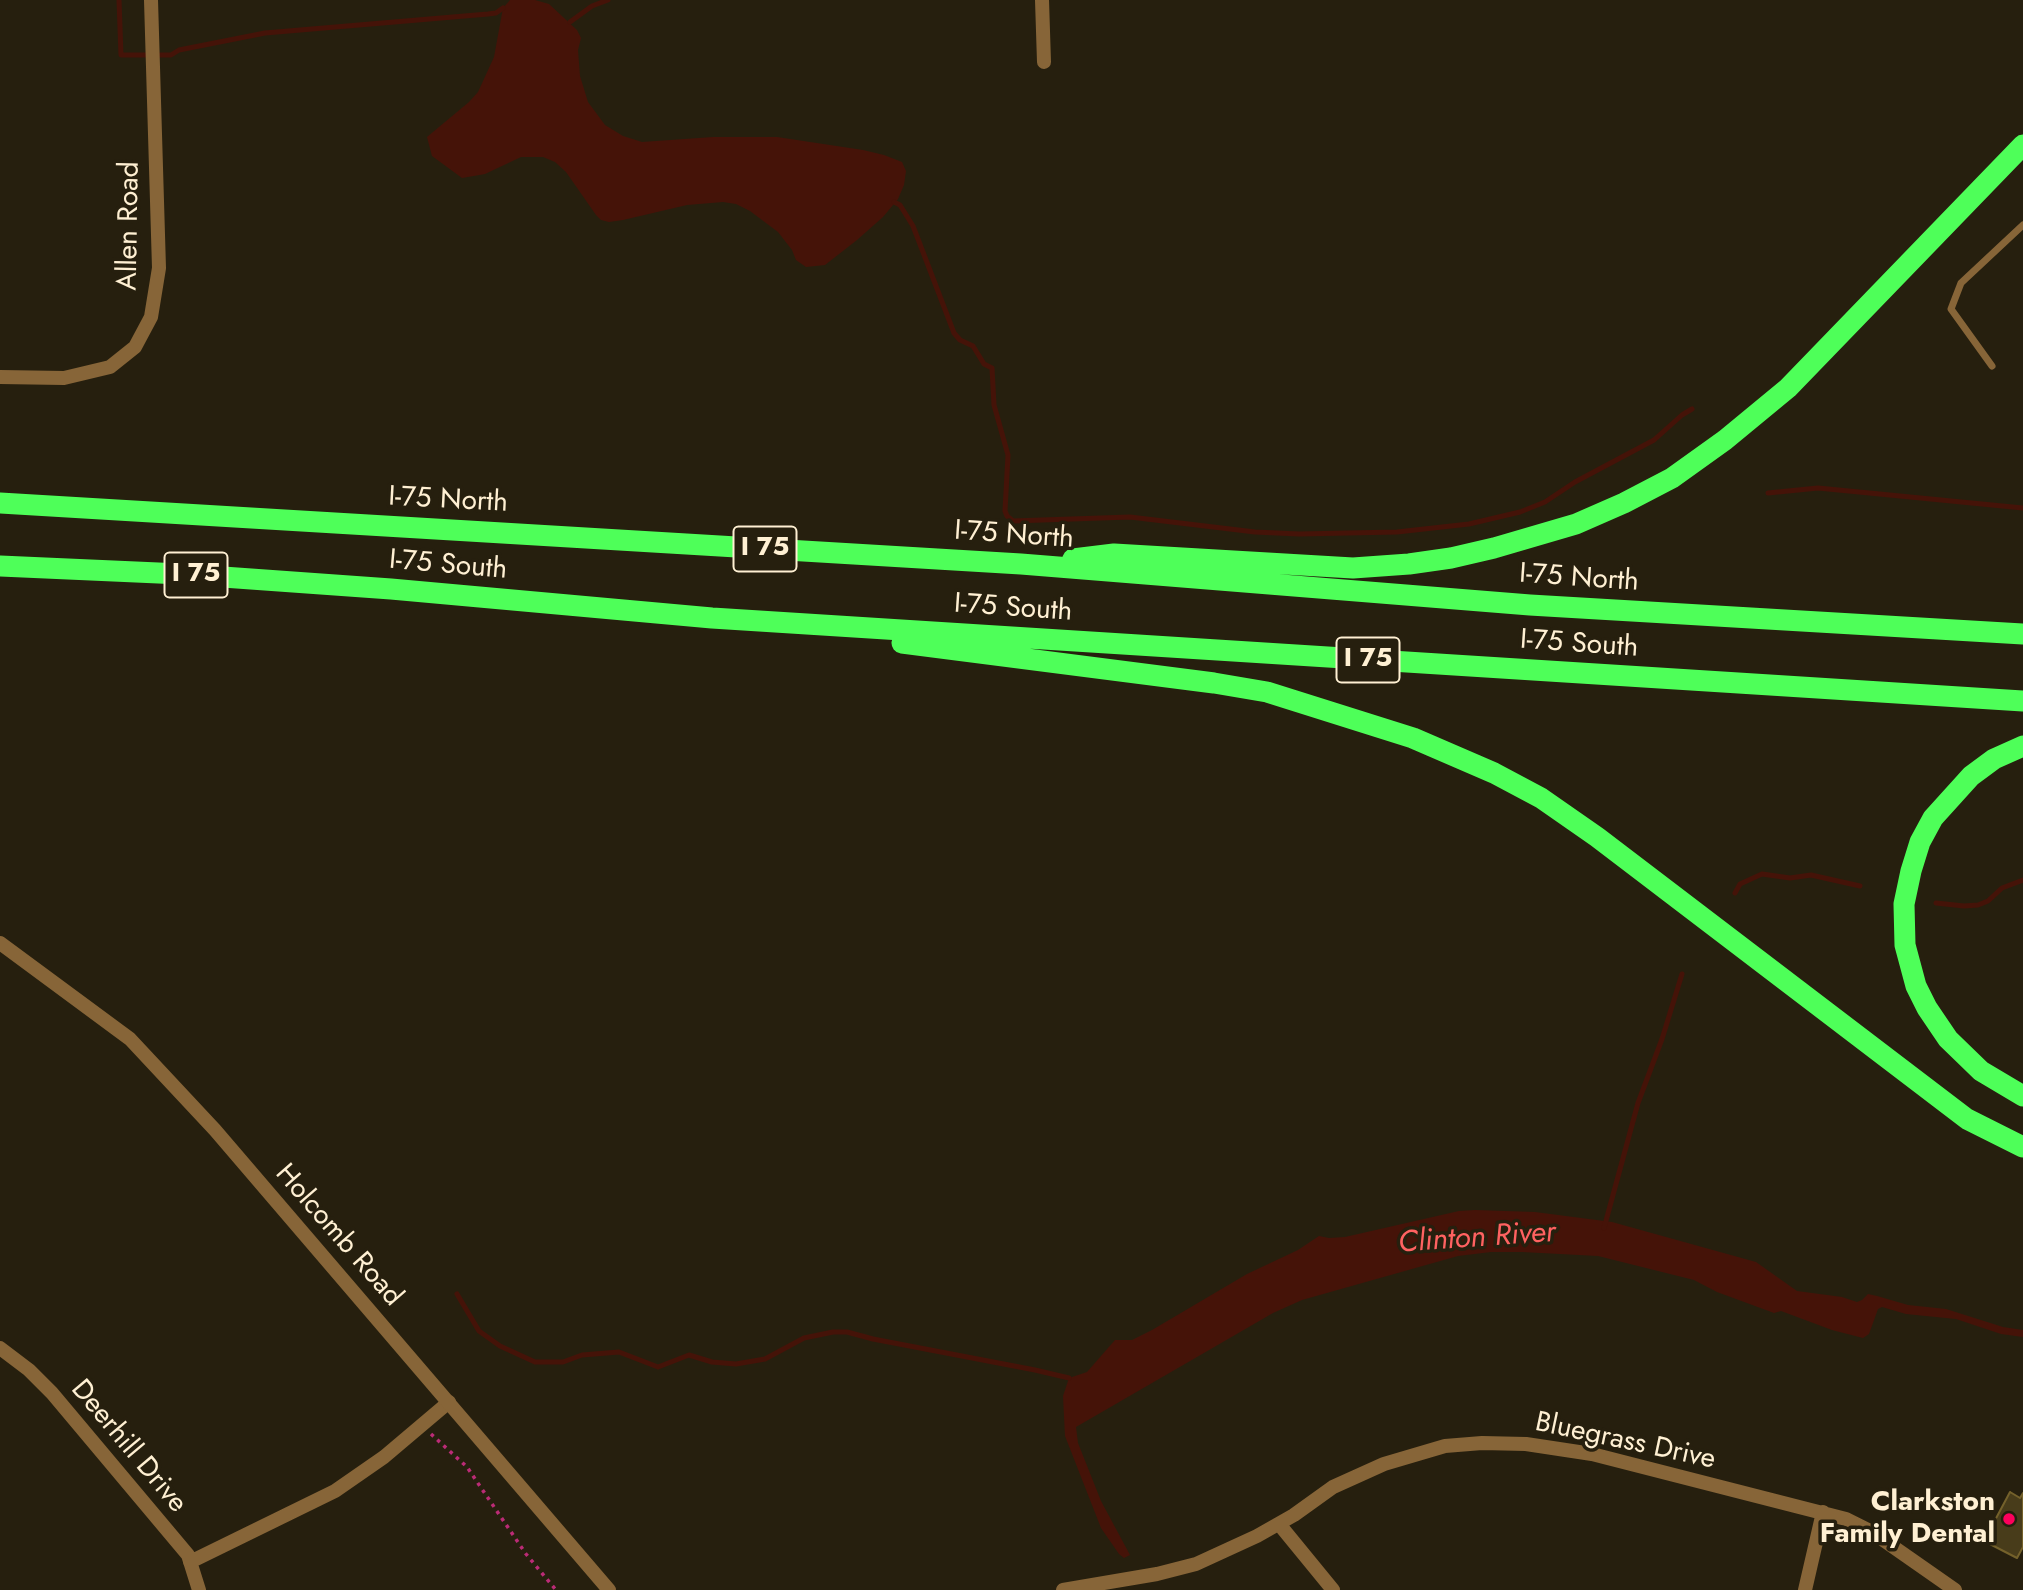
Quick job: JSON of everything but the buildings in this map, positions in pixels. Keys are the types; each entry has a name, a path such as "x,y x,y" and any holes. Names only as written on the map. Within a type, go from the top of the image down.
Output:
{"highway":[{"path":"1021,564 1114,554 1353,568 1409,564 1494,548 1576,524 1625,503 1672,478 1725,440 1788,388 1999,173 2023,145"},
{"name":"I-75 North","path":"0,503 1021,564 1530,605 2023,634"},
{"name":"I-75 South","path":"0,566 181,574 378,588 712,618 2023,701"},
{"path":"712,618 1267,692 1413,738 1541,798 1655,880 1967,1119 2023,1147"},
{"path":"2023,746 1994,760 1971,776 1933,818 1917,852 1904,904 1905,945 1916,986 1927,1008 1948,1039 1981,1071 2023,1096"}],"street":[{"name":"Allen Road","path":"0,377 64,378 110,367 135,347 151,317 159,268 151,0"},
{"path":"1042,0 1044,62"},
{"name":"Holcomb Road","path":"0,943 130,1039 215,1130 610,1590"},
{"name":"Deerhill Drive","path":"0,1348 29,1370 52,1393 188,1555 199,1590"},
{"path":"190,1562 335,1491 384,1457 449,1402"},
{"name":"Bluegrass Drive","path":"1063,1590 1157,1574 1196,1564 1229,1551 1279,1524 1333,1487 1384,1464 1445,1446 1482,1443 1527,1444 1592,1454 1846,1519 1872,1532 1955,1590"},
{"path":"1805,1590 1823,1512"},
{"path":"1279,1524 1333,1590"}],"lane":[{"path":"1992,366 1951,309 1961,284 2023,225"}],"path":[{"path":"422,1425 467,1467 526,1554 556,1590"}],"water":[{"path":"510,0 535,0 549,4 577,30 581,38 578,50 580,76 588,102 605,125 623,136 642,142 713,137 777,137 863,150 902,162 906,171 898,199 883,217 825,265 806,267 796,260 778,232 736,204 723,202 687,205 609,222 596,215 566,172 555,162 543,157 521,157 485,174 462,178 432,156 427,137 478,92 494,57 503,8"},
{"name":"Clinton River","path":"1459,1211 1535,1212 1612,1222 1756,1262 1797,1291 1842,1297 1857,1302 1868,1294 1908,1305 1946,1309 2003,1327 2023,1330 2023,1337 2001,1334 1956,1319 1906,1314 1882,1307 1878,1309 1869,1334 1863,1338 1781,1311 1774,1313 1717,1292 1694,1280 1598,1256 1491,1252 1458,1256 1302,1300 1273,1313 1076,1427 1078,1443 1101,1501 1130,1555 1124,1558 1119,1554 1101,1528 1065,1436 1063,1396 1069,1378 1087,1372 1115,1340 1132,1340 1152,1330 1247,1274 1298,1250 1319,1236 1345,1237"}],"waterway":[{"path":"119,0 121,55 171,55 179,50 265,33 488,14 503,8"},
{"path":"570,22 592,6 608,0"},
{"path":"894,202 900,205 913,226 954,333 960,340 973,346 984,364 992,368 994,405 1008,455 1005,511 1013,521 1130,517 1255,532 1299,534 1397,532 1469,524 1520,512 1545,502 1575,482 1654,440 1692,409"},
{"path":"1768,493 1818,488 2023,508"},
{"path":"1735,893 1740,884 1762,874 1790,878 1811,875 1860,886"},
{"path":"1936,903 1978,905 1988,901 2002,888 2023,880"},
{"path":"1604,1228 1638,1103 1682,974"},
{"path":"457,1294 479,1331 500,1346 535,1362 563,1362 582,1355 619,1352 658,1367 689,1355 712,1362 736,1364 765,1359 804,1338 847,1332 1069,1378"}],"place":[{"name":"Clarkston Family Dental","path":"2009,1519"}]}
